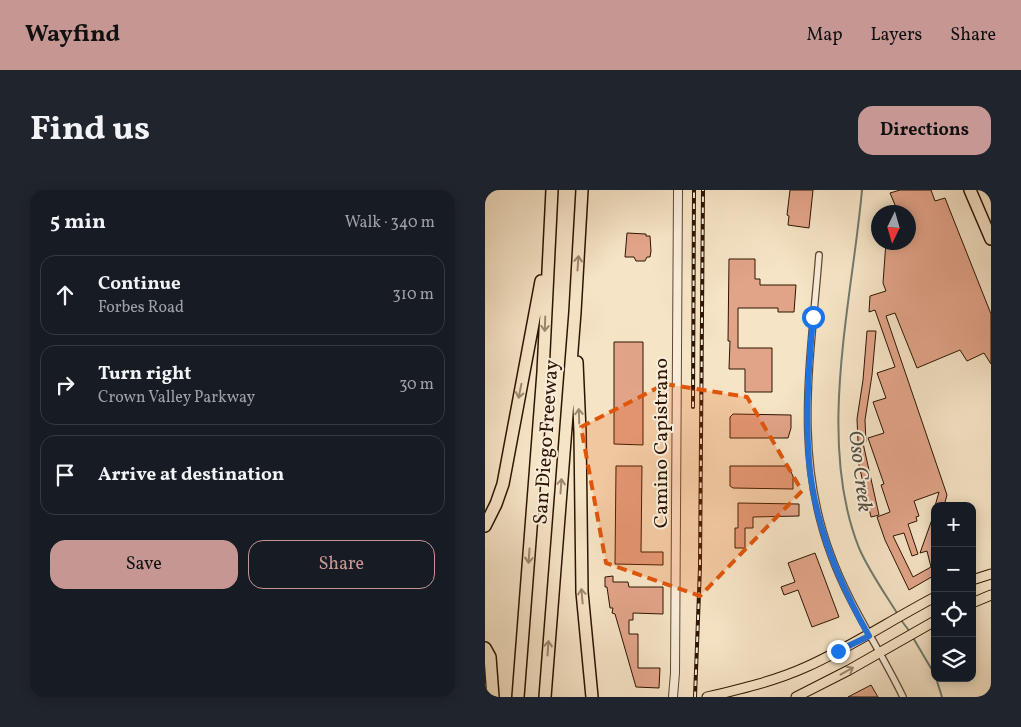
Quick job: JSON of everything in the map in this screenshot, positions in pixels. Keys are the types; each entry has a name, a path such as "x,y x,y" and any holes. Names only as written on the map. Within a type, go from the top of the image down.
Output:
{"highway":[{"name":"San Diego Freeway","path":"518,697 542,381 552,190"},
{"name":"San Diego Freeway","path":"545,697 575,312 582,190"},
{"path":"970,190 991,239"},
{"path":"485,526 503,484 548,240"},
{"path":"575,312 580,432 582,592 592,697"},
{"path":"485,648 490,657 493,697"}],"main road":[{"path":"976,579 991,574"},
{"path":"976,601 991,595"},
{"path":"707,697 774,679 806,667 869,636 931,599"},
{"path":"796,697 849,670 931,623"}],"street":[{"name":"Camino Capistrano","path":"673,697 675,673 678,190"},
{"path":"819,255 807,395 809,463 815,498 830,555 842,584 903,697"}],"highlighted area":[{"path":"665,384 747,397 802,491 700,596 606,563 581,427"}],"building":[{"path":"790,190 813,190 809,228 788,225 789,216 787,215"},
{"path":"900,190 931,190 935,201 945,198 991,314 991,364 984,353 967,361 960,350 917,368 895,313 886,316 947,495 945,502 936,502 939,492 914,501 919,516 916,517 917,521 908,524 918,554 912,556 904,533 893,536 913,577 931,567 931,577 909,590 885,540 877,517 890,512 881,485 884,484 868,438 884,433 873,402 886,398 877,373 895,367 875,310 869,312 870,296 886,291 883,283 885,250 916,250 916,205 895,205 890,193"},
{"path":"627,233 650,236 650,257 647,257 645,261 636,261 634,257 625,257"},
{"path":"729,259 755,259 755,279 760,279 760,285 796,285 794,312 778,312 778,308 738,308 738,348 772,348 772,392 745,392 745,369 729,369"},
{"path":"867,331 876,331 865,420 866,442 863,443 879,515 871,517 859,465 857,419 863,380"},
{"path":"614,342 643,342 643,445 614,444"},
{"path":"733,414 791,415 791,428 788,438 730,438 730,417"},
{"path":"616,466 642,466 641,552 663,552 663,565 615,564"},
{"path":"730,466 788,466 793,476 793,489 733,488 730,486"},
{"path":"738,503 799,504 799,516 753,517 753,528 745,528 745,548 735,548 735,528 738,528"},
{"path":"931,522 931,567 927,551 920,553"},
{"path":"815,553 839,617 812,627 798,590 784,595 781,587 795,582 788,563"},
{"path":"613,576 613,582 628,582 629,587 663,587 663,614 633,613 633,620 629,620 629,634 638,634 638,668 660,668 659,688 636,687 615,614 612,613 613,608 610,608 607,587 605,587 605,577"},
{"path":"871,685 878,697 848,697"}],"waterway":[{"name":"Oso Creek","path":"862,190 841,370 838,417 840,462 846,506 859,548 897,613"},
{"name":"Oso Creek","path":"901,620 910,632"},
{"name":"Oso Creek","path":"912,636 931,668"},
{"name":"Oso Creek","path":"937,682 942,697"}],"railway":[{"path":"693,407 694,190"},
{"path":"695,697 700,567 703,190"}],"route":[{"path":"813,317 807,395 807,428 809,463 815,498 830,555 842,584 869,636 838,651"}]}
